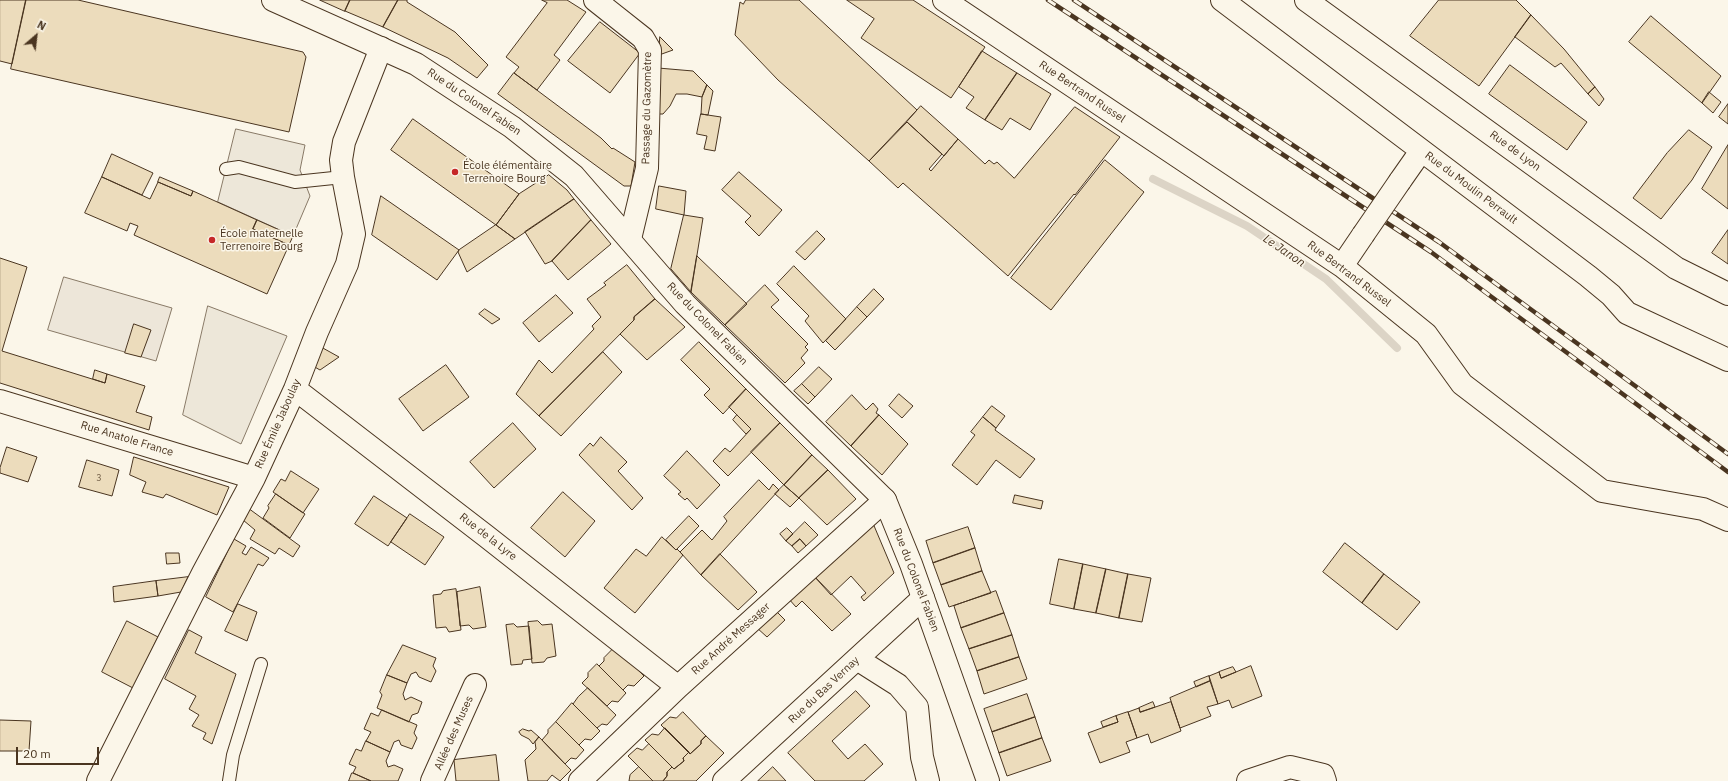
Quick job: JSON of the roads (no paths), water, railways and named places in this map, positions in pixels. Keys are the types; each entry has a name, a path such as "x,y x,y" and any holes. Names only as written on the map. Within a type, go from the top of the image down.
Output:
{"street":[{"name":"Rue du Colonel Fabien","path":"273,0 416,64 512,127 574,176 685,304 885,500 923,598 988,781"},
{"name":"Passage du Gazomètre","path":"595,0 643,38 650,50 647,168 630,239"},
{"name":"Rue Bertrand Russel","path":"944,0 1342,266 1426,334 1462,384 1602,492 1703,509 1728,520"},
{"name":"Rue du Moulin Perrault","path":"1222,0 1588,276 1611,295 1627,313 1728,360"},
{"name":"Rue de Lyon","path":"1306,0 1676,268 1728,294"},
{"name":"Rue Émile Jaboulay","path":"98,781 203,573 254,478 295,389 317,332 347,264 352,250 354,234 343,177 342,160 344,142 381,48"},
{"path":"1342,266 1420,150"},
{"name":"Rue de la Lyre","path":"295,389 486,536 678,687"},
{"name":"Rue Anatole France","path":"0,400 254,478"},
{"name":"Rue André Messager","path":"580,781 678,687 885,500"},
{"name":"Rue du Bas Vernay","path":"724,781 923,598"},
{"path":"857,659 898,684 917,707 922,757 928,781"},
{"name":"Allée des Muses","path":"432,781 475,685"},
{"path":"1248,781 1290,767 1323,775 1325,781"}],"lane":[{"path":"226,169 239,167 295,182 343,177"},
{"path":"229,781 233,755 261,664"}],"waterway":[{"name":"Le Janon","path":"1153,179 1247,226 1326,279 1397,348"}],"railway":[{"path":"1048,0 1431,252 1728,472"},
{"path":"1074,0 1439,242 1728,454"}],"place":[{"name":"École élémentaire Terrenoire Bourg","path":"455,172"},
{"name":"École maternelle Terrenoire Bourg","path":"212,240"}]}
